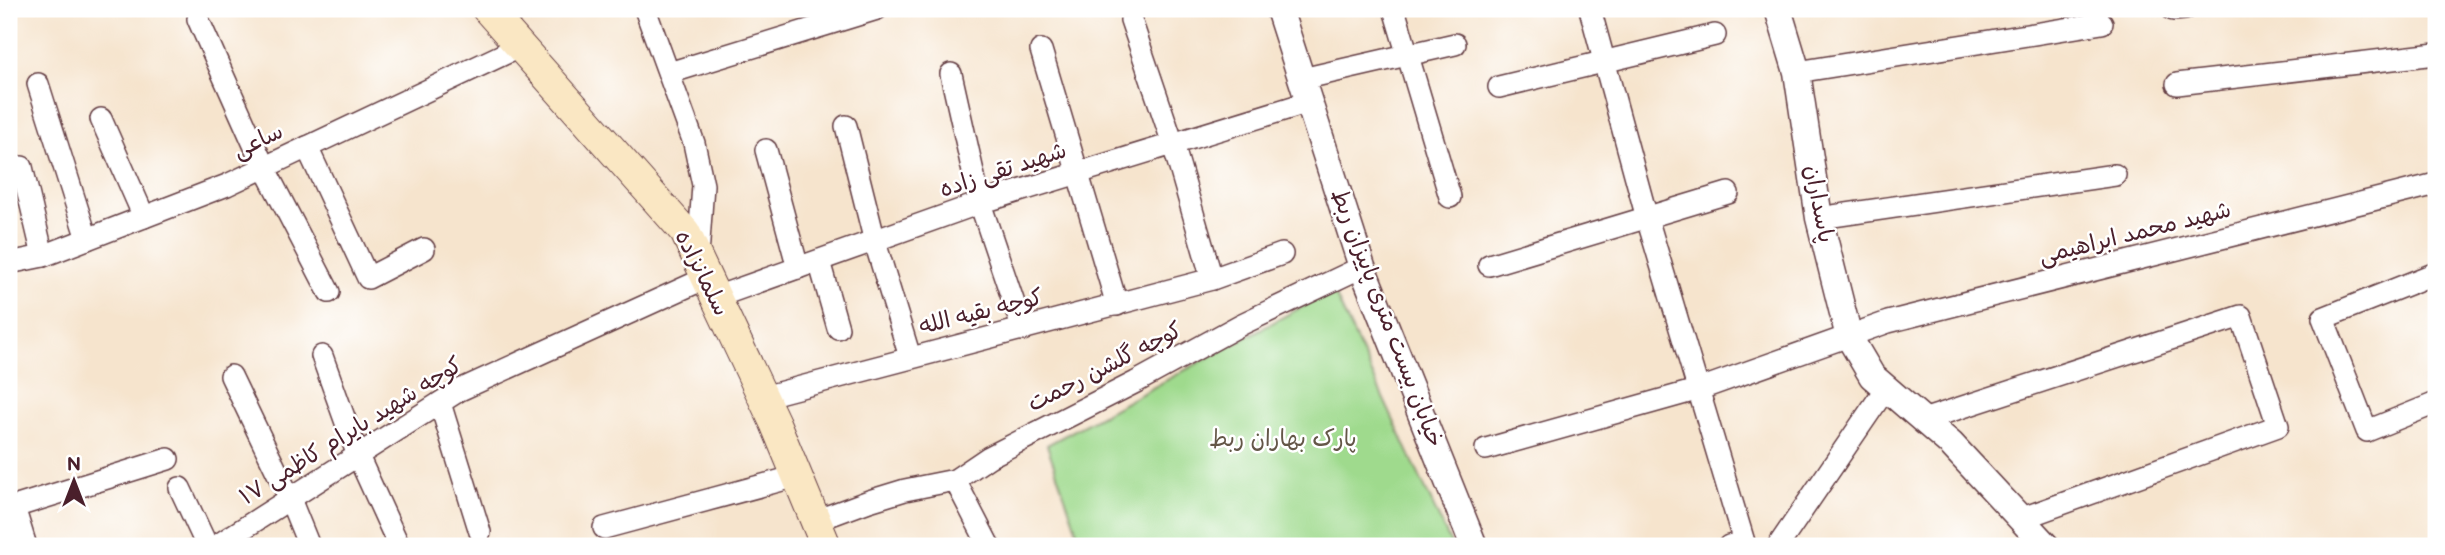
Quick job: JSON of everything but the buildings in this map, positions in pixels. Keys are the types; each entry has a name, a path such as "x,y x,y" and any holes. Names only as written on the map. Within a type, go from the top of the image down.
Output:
{"main road":[{"name":"سلمانزاده","path":"487,9 685,232 763,397 820,534"}],"street":[{"path":"645,9 694,143 703,185 707,278"},
{"path":"669,74 877,9"},
{"name":"خیابان بیست متری پاییزان ربط","path":"1279,9 1362,267 1474,546"},
{"path":"1394,9 1450,197"},
{"path":"1590,9 1647,218 1744,542 1729,546"},
{"name":"پاسداران","path":"1778,9 1797,72 1819,218 1849,337 1872,376 1951,444 2041,544"},
{"path":"198,19 264,167 328,292"},
{"path":"1131,20 1173,144 1212,279"},
{"path":"1797,72 2102,23"},
{"path":"1499,87 1716,35"},
{"name":"شهید تقی زاده","path":"707,278 798,268 980,203 1173,144 1305,90 1407,55 1455,44"},
{"name":"ساعی","path":"9,263 43,256 227,185 521,46"},
{"path":"1041,50 1117,305"},
{"path":"2177,83 2436,54"},
{"path":"951,74 980,203 1023,330"},
{"path":"38,84 87,239"},
{"path":"102,119 144,217"},
{"path":"846,125 875,242 910,357"},
{"path":"307,147 368,278 425,249"},
{"path":"766,150 798,268"},
{"path":"22,167 43,256"},
{"path":"1819,218 2115,175"},
{"name":"شهید محمد ابراهیمی","path":"1486,449 1700,388 1888,322 2436,184"},
{"path":"1489,265 1728,193"},
{"name":"کوچه بقیه الله","path":"763,397 1212,279 1282,254"},
{"path":"819,261 838,328"},
{"name":"کوچه گلشن رحمت","path":"820,534 869,501 905,490 956,480 989,457 1136,382 1241,324 1362,267"},
{"path":"2436,274 2323,318 2367,431 2436,403"},
{"name":"کوچه شهید بایرام کاظمی ۱۷","path":"216,546 460,390 707,278"},
{"path":"1923,420 2241,316 2278,426 2020,519"},
{"path":"322,356 358,456 399,546"},
{"path":"231,376 290,499 309,546"},
{"path":"1778,546 1886,388"},
{"path":"440,403 480,532"},
{"path":"26,546 14,507 168,459"},
{"path":"604,528 797,476"},
{"path":"956,480 989,546"},
{"path":"180,488 206,546"}],"green space":[{"name":"پارک بهاران ربط","path":"1333,290 1452,546 1082,546 1047,445"}]}
